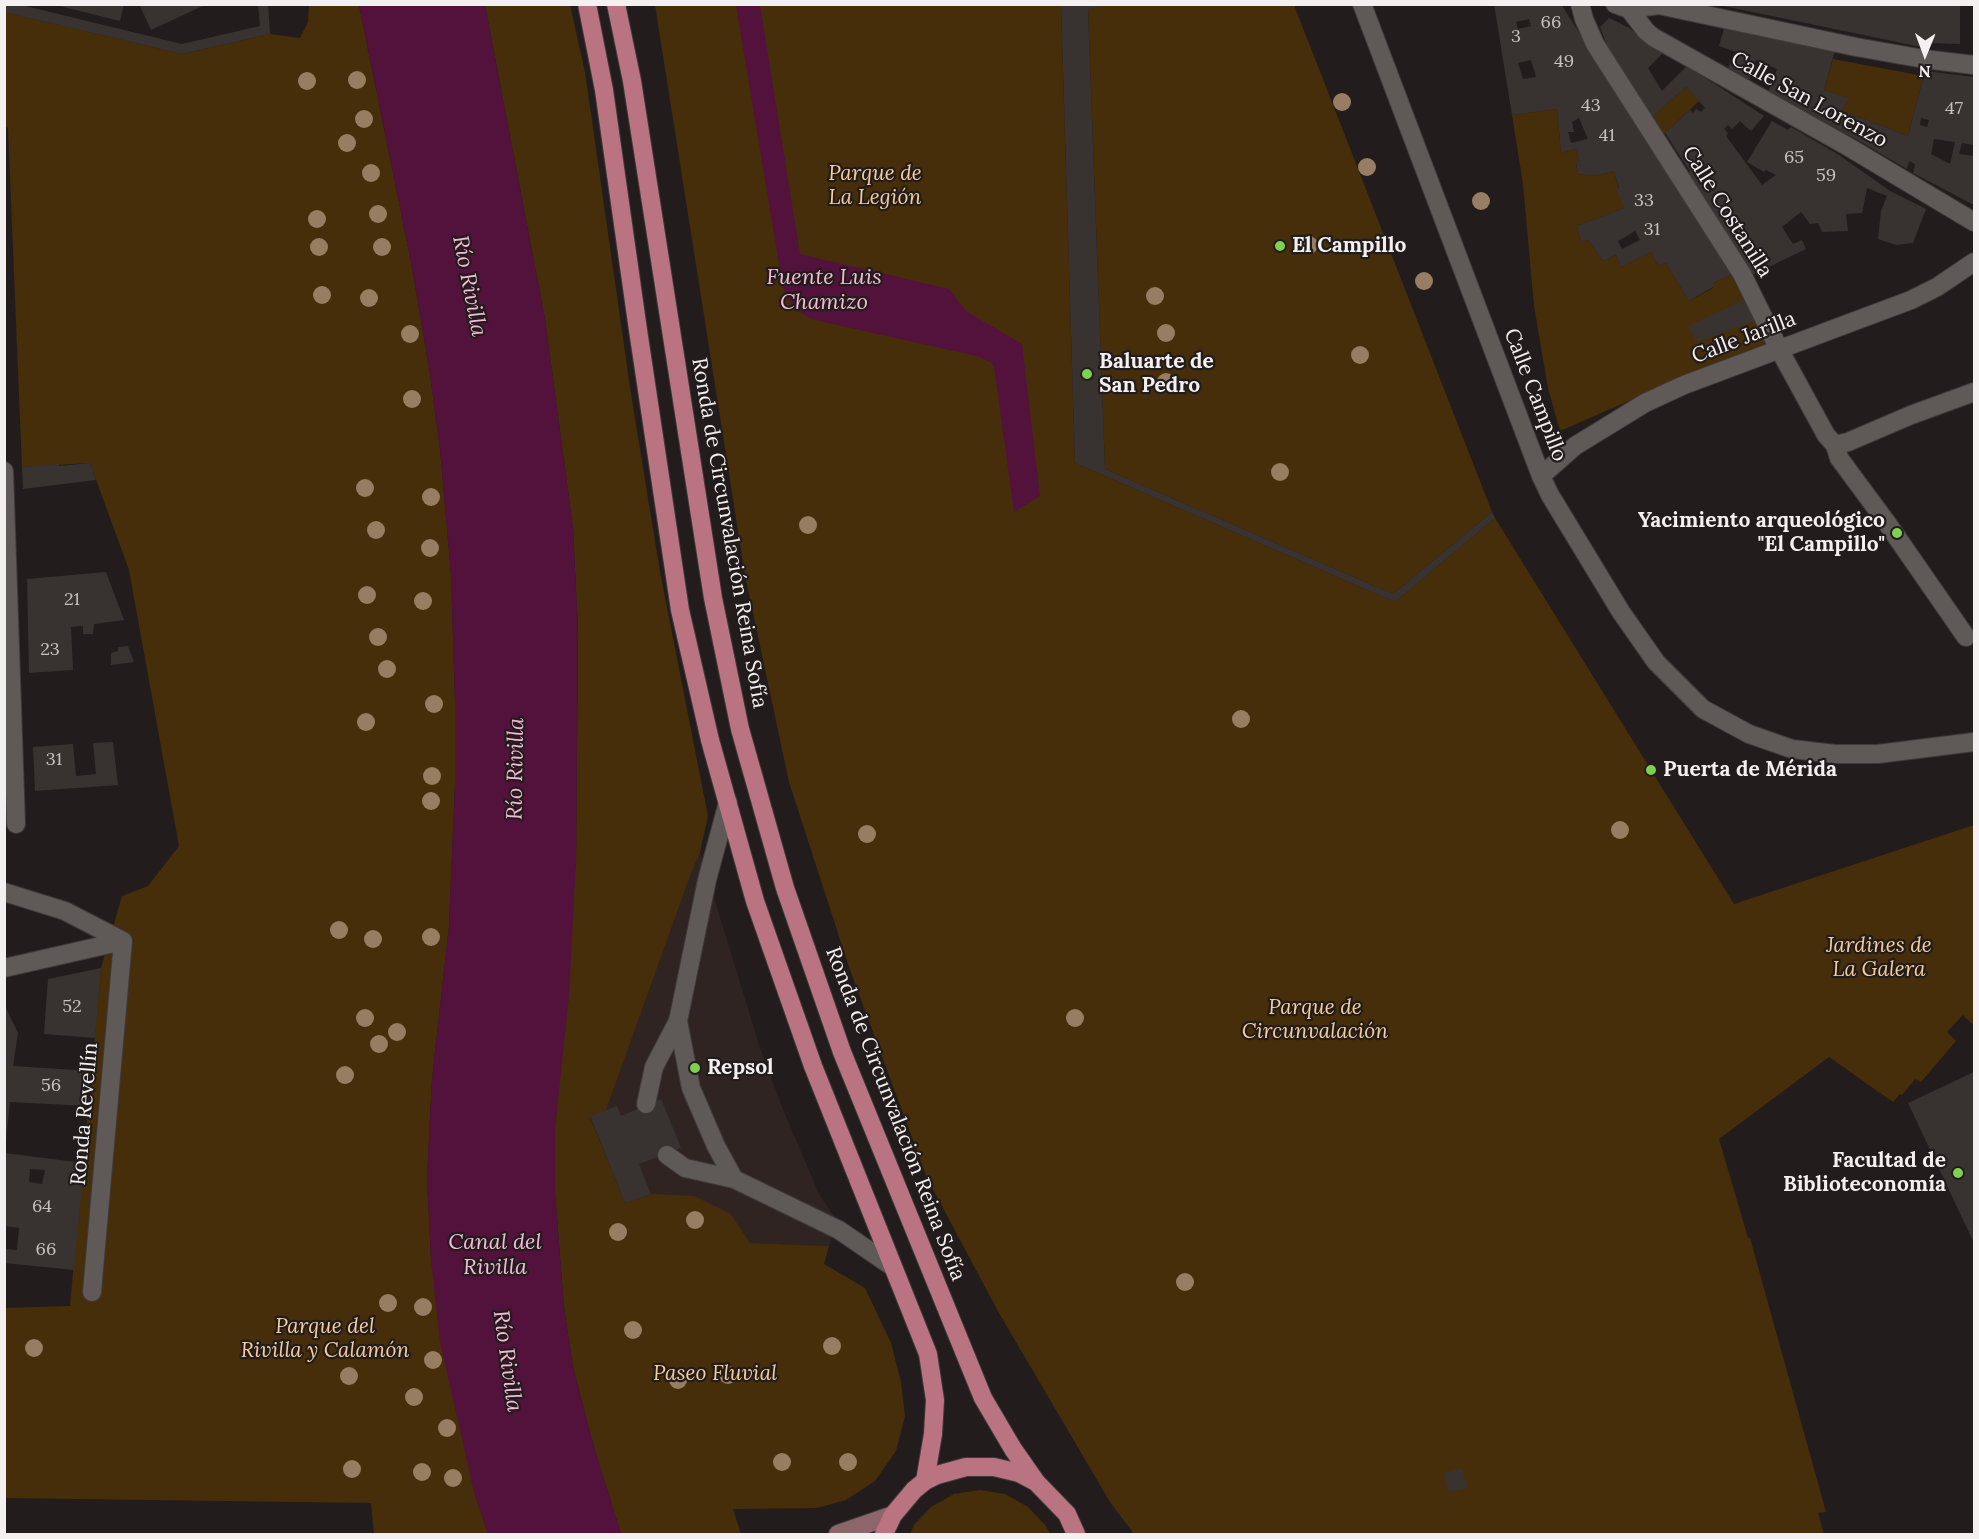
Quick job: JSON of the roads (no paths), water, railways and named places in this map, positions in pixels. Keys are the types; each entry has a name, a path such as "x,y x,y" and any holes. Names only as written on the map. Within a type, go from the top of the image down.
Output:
{"main road":[{"path":"587,4 604,90 680,610 710,740 755,901 813,1066 928,1354 935,1400 933,1434 925,1481"},
{"name":"Ronda de Circunvalación Reina Sofía","path":"616,4 634,92 713,598 740,729 785,888 842,1052 983,1398 1013,1449 1036,1482 1067,1514 1076,1534"},
{"name":"Ronda de Circunvalación Reina Sofía","path":"884,1534 893,1515 914,1490 937,1475 966,1467 994,1467 1019,1473 1036,1482"},
{"path":"838,1534 893,1515"}],"street":[{"name":"Calle Costanilla","path":"1580,4 1584,20 1599,50 1742,274 1779,349 1826,435 1835,445 1839,458 1966,638"},
{"path":"1622,7 1659,5 1856,47 1924,59 1973,62"},
{"name":"Calle San Lorenzo","path":"1622,7 1653,37 1847,146 1974,222"},
{"name":"Calle Campillo","path":"1364,9 1541,476 1550,495 1621,612 1656,662 1703,709 1749,734 1792,749 1835,754 1878,754 1974,742"},
{"name":"Calle Jarilla","path":"1541,476 1575,446 1645,403 1684,385 1926,293 1974,262"},
{"path":"1835,445 1848,442 1911,415 1974,392"},
{"path":"4,471 16,824"},
{"path":"646,1104 654,1067 678,1021 707,879 728,802"},
{"path":"4,892 65,911 123,941"},
{"path":"4,968 123,941"},
{"name":"Ronda Revellín","path":"92,1292 123,941"},
{"path":"678,1021 691,1088 716,1146 734,1179"},
{"path":"667,1155 685,1168 734,1179 838,1230 893,1267"}],"water":[{"name":"Canal del Rivilla","path":"359,5 485,5 545,319 573,528 578,631 576,860 569,996 555,1128 555,1192 564,1308 573,1367 593,1444 621,1534 488,1534 474,1492 440,1342 431,1260 427,1177 432,1079 449,926 455,784 451,574 440,449 430,374 412,267"},
{"name":"Fuente Luis Chamizo","path":"736,5 760,5 800,254 949,289 966,311 1022,344 1040,496 1014,512 994,367 991,363 980,357 811,319 795,309 787,298 783,288"}],"place":[{"name":"El Campillo","path":"1280,246"},
{"name":"Baluarte de San Pedro","path":"1087,374"},
{"name":"Yacimiento arqueológico \"El Campillo\"","path":"1897,533"},
{"name":"Puerta de Mérida","path":"1651,770"},
{"name":"Repsol","path":"695,1068"},
{"name":"Facultad de Biblioteconomía","path":"1958,1173"}],"park label":[{"name":"Parque de La Legión","path":"875,186"},
{"name":"Jardines de La Galera","path":"1879,958"},
{"name":"Parque de Circunvalación","path":"1315,1020"},
{"name":"Parque del Rivilla y Calamón","path":"325,1339"},
{"name":"Paseo Fluvial","path":"715,1374"}],"water label":[{"name":"Río Rivilla","path":"469,286"},
{"name":"Río Rivilla","path":"516,769"},
{"name":"Río Rivilla","path":"507,1361"}]}
